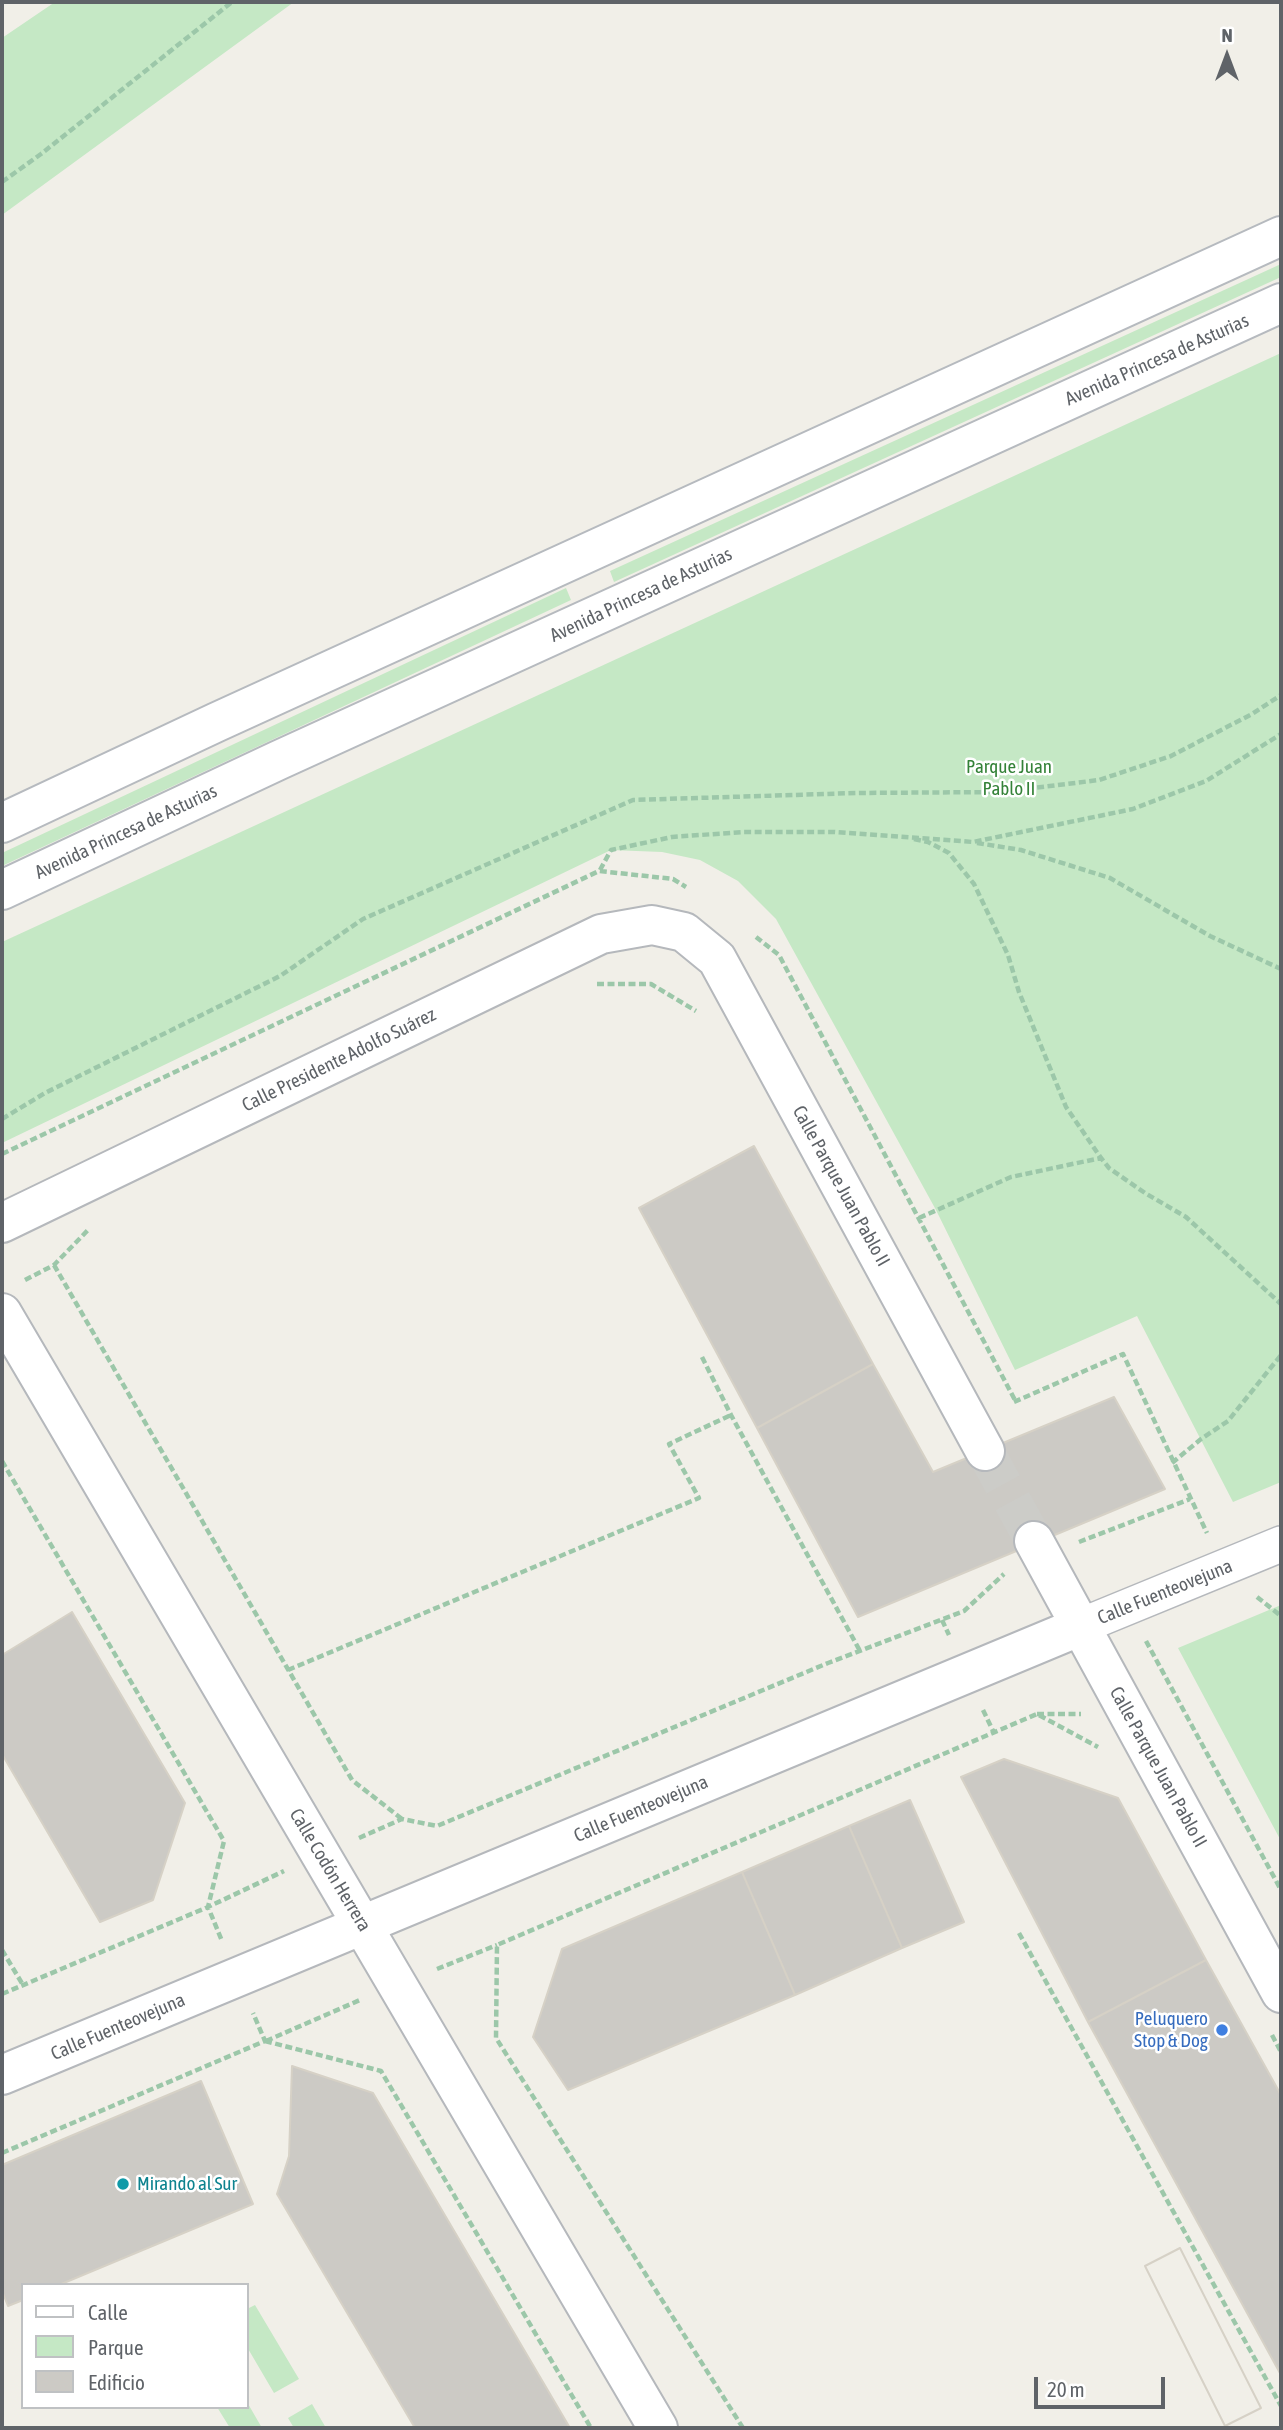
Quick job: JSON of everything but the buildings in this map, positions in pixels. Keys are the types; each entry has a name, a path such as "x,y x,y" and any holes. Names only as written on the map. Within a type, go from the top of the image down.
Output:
{"street":[{"path":"2,823 229,716 1281,236"},
{"name":"Avenida Princesa de Asturias","path":"2,890 279,760 1281,303"},
{"name":"Calle Presidente Adolfo Suárez","path":"2,1223 601,934 652,925 684,932"},
{"name":"Calle Parque Juan Pablo II","path":"684,932 717,959 985,1451"},
{"name":"Calle Codón Herrera","path":"2,1312 658,2428"},
{"name":"Calle Fuenteovejuna","path":"2,2075 1281,1545"},
{"name":"Calle Parque Juan Pablo II","path":"1038,1549 1081,1626 1275,2011"}],"path":[{"path":"2,182 62,138 232,2"},
{"path":"2,1119 45,1093 280,976 363,919 633,800 856,793 1001,793 1099,780 1171,756 1252,714 1281,695"},
{"path":"973,842 1133,809 1206,781 1281,734"},
{"path":"599,871 611,850 672,837 743,832 835,832 973,842 1032,853 1110,878 1210,936 1281,969"},
{"path":"896,835 928,842 949,853 974,884 1007,956 1066,1107 1109,1168 1144,1193 1186,1217 1281,1304"},
{"path":"2,1154 599,871 673,879 695,893"},
{"path":"748,931 779,956 1016,1402 1123,1354 1190,1499 1038,1549"},
{"path":"587,984 651,984 698,1013"},
{"path":"919,1218 1011,1177 1101,1157"},
{"path":"23,1281 54,1265 96,1221"},
{"path":"54,1265 352,1780 402,1819 437,1826 860,1651 964,1611 1006,1572 1003,1565"},
{"path":"1172,1463 1228,1421 1281,1355"},
{"path":"702,1357 860,1651"},
{"path":"288,1670 699,1498 669,1444 731,1415"},
{"path":"2,1461 224,1841 208,1907 265,2041"},
{"path":"1263,1591 1254,1594 1281,1616"},
{"path":"1158,1635 1146,1640 1281,1890"},
{"path":"743,2428 496,2038 497,1945 1037,1714 1104,1750"},
{"path":"2,1994 208,1907 402,1819"},
{"path":"1019,1933 1281,2406"},
{"path":"2,1950 23,1985"},
{"path":"1275,2011 1281,2052"},
{"path":"2,2153 265,2041 381,2071 592,2428"}],"green space":[{"path":"55,2 294,2 2,215 2,38"},
{"path":"1281,264 1281,277 614,582 610,571"},
{"name":"Parque Juan Pablo II","path":"1281,353 1281,1482 1233,1502 1137,1316 1015,1370 936,1210 776,919 738,881 700,860 662,852 611,850 2,1143 2,942"},
{"path":"566,588 571,600 2,866 2,853"},
{"path":"1281,1605 1281,1841 1178,1648"},
{"path":"255,2305 299,2379 274,2393 248,2349 248,2308"},
{"path":"248,2404 262,2428 230,2428 218,2409 248,2409"},
{"path":"312,2404 326,2428 294,2428 288,2418"}],"tunnel":[{"path":"985,1451 1034,1541"}],"place":[{"name":"Peluquero Stop & Dog","path":"1222,2030"},
{"name":"Mirando al Sur","path":"123,2184"}]}
